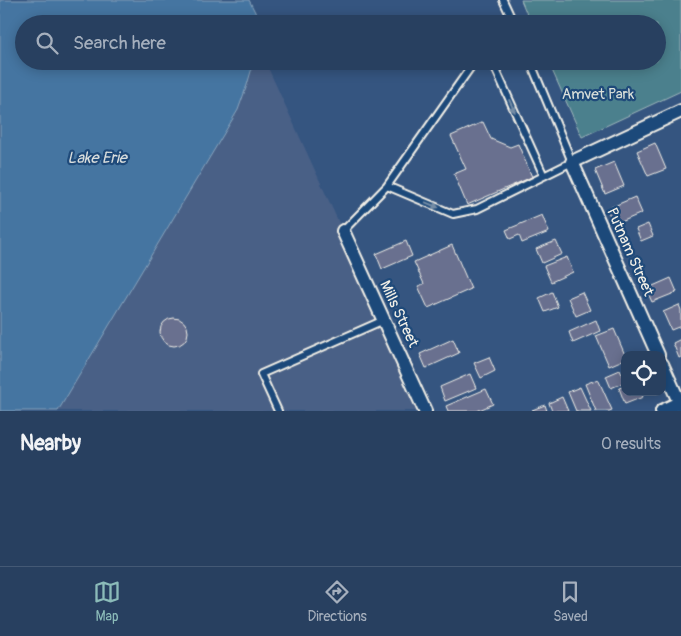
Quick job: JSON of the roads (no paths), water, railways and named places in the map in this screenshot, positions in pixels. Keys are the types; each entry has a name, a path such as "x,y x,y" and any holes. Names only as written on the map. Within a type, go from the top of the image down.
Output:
{"street":[{"path":"572,162 681,111"},
{"name":"Putnam Street","path":"572,162 656,351"},
{"name":"Mills Street","path":"343,231 425,411"},
{"path":"662,411 681,404 666,372"}],"lane":[{"path":"503,0 510,15"},
{"path":"343,231 388,186 469,70"},
{"path":"496,70 544,176"},
{"path":"388,186 453,214 477,209 572,162 534,70"},
{"path":"278,411 261,374 384,320"}],"water":[{"name":"Lake Erie","path":"0,0 249,0 256,15 15,15 15,70 251,70 238,110 58,411 0,411"}],"park label":[{"name":"Amvet Park","path":"598,94"}]}
